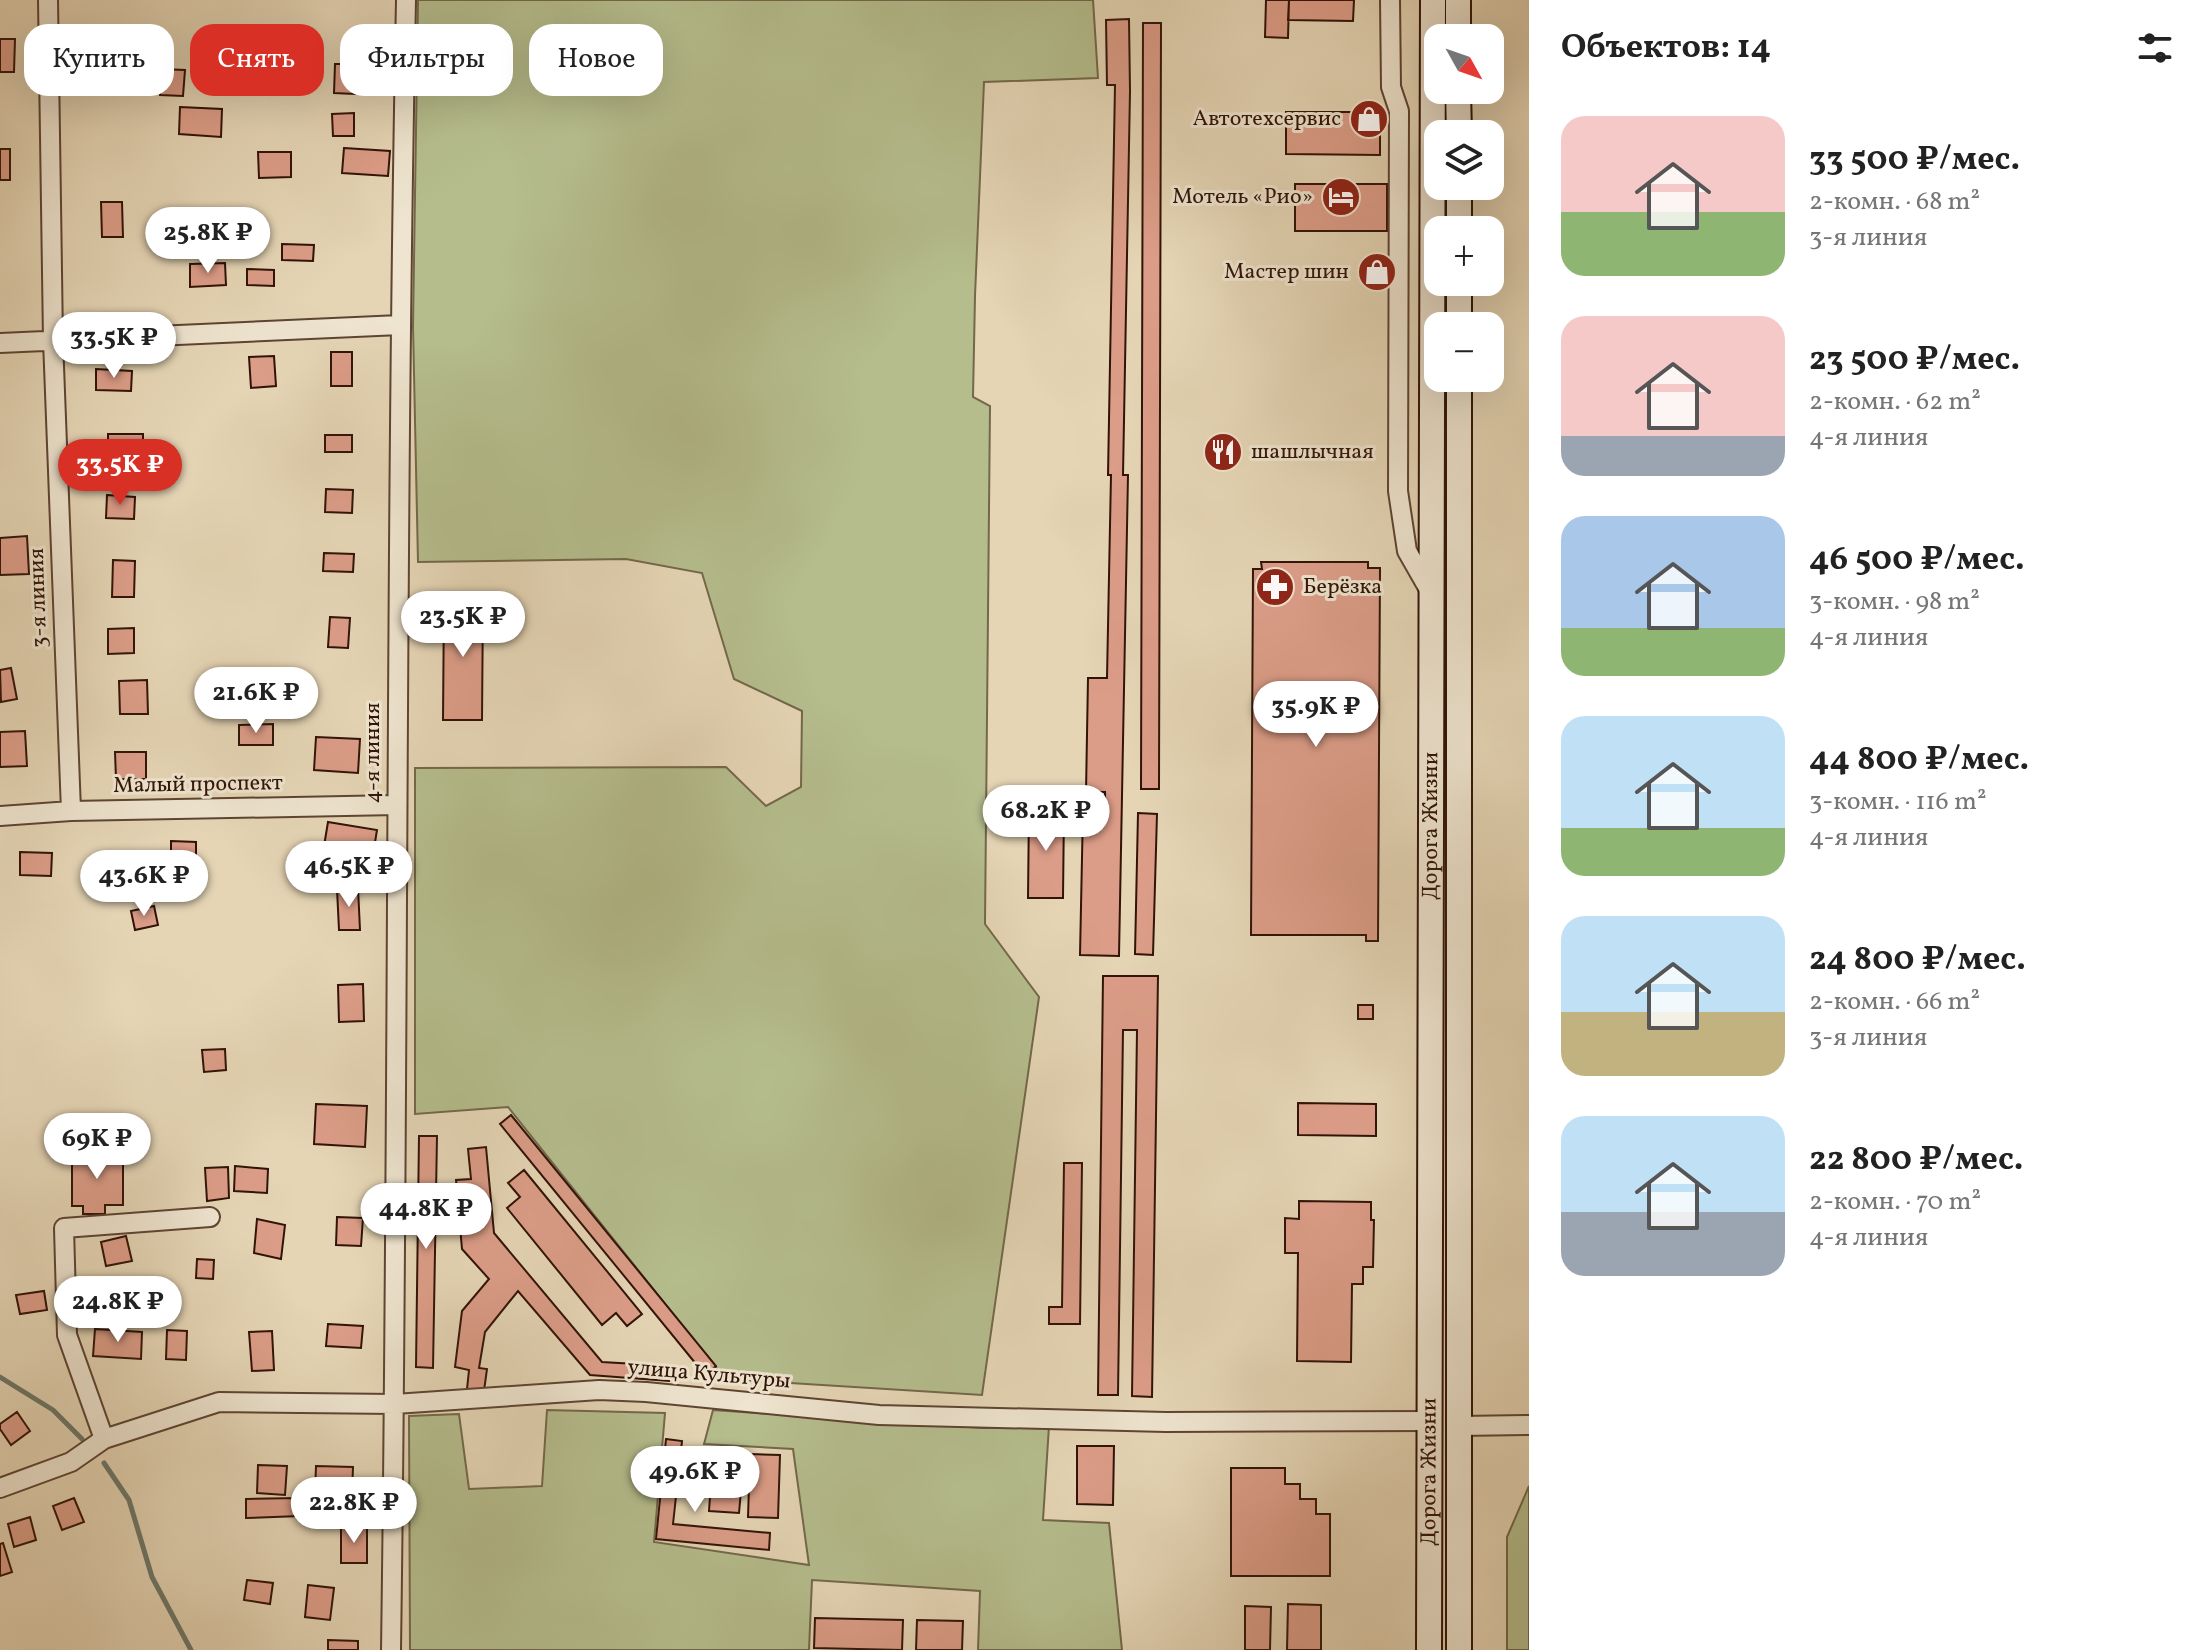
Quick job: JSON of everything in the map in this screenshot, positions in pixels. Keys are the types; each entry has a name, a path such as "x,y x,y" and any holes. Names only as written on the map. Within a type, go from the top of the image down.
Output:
{"main road":[{"name":"Дорога Жизни","path":"1429,1650 1433,0"},
{"path":"1458,0 1458,24"},
{"name":"Дорога Жизни","path":"1459,392 1459,1650"}],"street":[{"name":"3-я линия","path":"48,0 53,340 71,811"},
{"name":"4-я линия","path":"391,1650 400,325 406,0"},
{"path":"1390,0 1391,87 1399,111 1398,491 1407,551 1432,594"},
{"path":"0,343 400,325"},
{"name":"Малый проспект","path":"0,816 71,811 397,805"},
{"path":"104,1439 67,1335 64,1228 210,1217"},
{"name":"улица Культуры","path":"0,1488 71,1462 104,1439 219,1402 395,1404 599,1390 879,1415 1166,1422 1431,1421"},
{"path":"1460,1426 1529,1425"}],"green space":[{"path":"418,0 1093,0 1098,78 984,82 973,397 990,406 985,924 1039,997 982,1395 725,1379 508,1107 415,1114 415,768 726,767 766,806 801,787 802,711 734,679 702,573 626,559 418,562 413,326 417,96 513,96 513,24 418,24"},
{"path":"547,1410 665,1413 654,1542 809,1565 793,1449 704,1444 713,1410 984,1428 1049,1426 1043,1520 1109,1523 1122,1650 978,1650 980,1591 812,1580 809,1650 410,1650 409,1416 459,1414 469,1489 542,1486"},
{"path":"1529,1486 1529,1650 1507,1650 1507,1537"}],"building":[{"path":"1266,0 1289,0 1288,38 1265,37"},
{"path":"1289,0 1354,0 1353,21 1288,20"},
{"path":"1129,19 1123,475 1128,475 1119,956 1080,955 1083,809 1105,810 1105,792 1086,792 1088,678 1107,678 1115,85 1107,85 1106,20"},
{"path":"1143,23 1161,23 1159,789 1141,789"},
{"path":"0,39 15,39 14,72 0,72"},
{"path":"335,64 340,64 340,93 334,93"},
{"path":"174,70 185,70 183,96 174,96"},
{"path":"180,107 222,109 221,137 179,134"},
{"path":"1286,112 1380,112 1380,155 1286,154"},
{"path":"354,113 354,136 333,136 332,114"},
{"path":"344,148 390,151 388,176 342,173"},
{"path":"0,149 10,149 10,180 0,180"},
{"path":"258,152 291,152 291,177 259,178"},
{"name":"Мотель «Рио»","path":"1295,184 1387,184 1387,231 1295,231"},
{"path":"101,202 122,202 123,237 102,237"},
{"path":"282,244 314,245 313,261 282,260"},
{"path":"225,263 226,285 190,287 190,264"},
{"path":"247,269 274,270 274,286 247,285"},
{"path":"331,352 352,352 352,386 331,386"},
{"path":"274,356 276,386 251,388 249,357"},
{"path":"96,369 132,371 131,391 96,390"},
{"path":"108,434 143,434 143,454 108,454"},
{"path":"325,435 352,435 352,452 325,452"},
{"path":"326,489 353,490 352,513 325,512"},
{"path":"107,495 135,497 134,519 106,518"},
{"path":"27,536 29,574 0,575 0,538"},
{"path":"324,553 354,554 353,572 323,571"},
{"path":"113,560 135,561 134,597 112,597"},
{"path":"1261,562 1368,562 1368,568 1380,568 1378,941 1366,941 1366,935 1251,935 1253,569 1262,569"},
{"path":"444,598 483,598 482,720 443,720"},
{"path":"330,617 350,618 348,648 328,647"},
{"path":"134,628 134,653 108,654 108,629"},
{"path":"11,668 17,699 1,702 0,670"},
{"path":"147,680 148,714 120,714 119,681"},
{"path":"273,724 273,745 239,745 239,725"},
{"path":"25,731 27,766 0,767 0,732"},
{"path":"316,737 360,739 358,773 314,770"},
{"path":"115,752 146,752 146,779 116,779"},
{"path":"1029,808 1064,809 1063,898 1028,898"},
{"path":"1138,813 1157,814 1153,955 1135,954"},
{"path":"328,822 377,830 371,867 322,858"},
{"path":"171,841 196,842 196,865 171,865"},
{"path":"20,852 52,853 51,876 20,875"},
{"path":"358,888 360,930 339,930 337,889"},
{"path":"154,906 158,925 135,930 131,911"},
{"path":"1103,976 1158,976 1152,1397 1132,1396 1137,1030 1123,1030 1118,1395 1098,1395"},
{"path":"363,984 364,1021 339,1022 338,985"},
{"path":"1358,1005 1373,1005 1373,1019 1358,1019"},
{"path":"225,1049 226,1070 204,1072 202,1050"},
{"path":"1298,1103 1376,1104 1376,1136 1298,1135"},
{"path":"316,1104 367,1106 365,1147 314,1144"},
{"path":"511,1115 716,1366 705,1375 500,1124"},
{"path":"419,1136 437,1136 433,1368 416,1367"},
{"path":"86,1147 111,1147 111,1157 123,1157 123,1205 105,1205 105,1214 83,1214 83,1206 72,1206 72,1159 86,1158"},
{"path":"486,1147 494,1233 602,1362 670,1366 669,1381 590,1375 518,1291 485,1332 479,1368 487,1369 484,1391 467,1389 469,1370 455,1367 462,1311 489,1279 462,1249 456,1180 471,1179 468,1149"},
{"path":"1064,1163 1082,1163 1080,1324 1049,1324 1049,1307 1062,1307"},
{"path":"235,1166 268,1169 267,1193 234,1191"},
{"path":"228,1167 229,1198 207,1201 205,1168"},
{"path":"524,1170 642,1314 627,1326 616,1313 602,1325 507,1208 520,1197 508,1183"},
{"path":"1299,1201 1371,1202 1371,1220 1374,1220 1373,1267 1363,1267 1363,1284 1352,1284 1351,1362 1297,1361 1298,1253 1285,1253 1285,1218 1299,1219"},
{"path":"337,1217 363,1218 361,1246 336,1245"},
{"path":"257,1219 285,1225 281,1259 254,1253"},
{"path":"126,1236 132,1261 106,1266 101,1242"},
{"path":"197,1259 214,1260 213,1279 196,1278"},
{"path":"44,1291 47,1310 20,1314 16,1295"},
{"path":"140,1297 142,1316 121,1319 119,1299"},
{"path":"328,1324 363,1326 361,1348 326,1346"},
{"path":"95,1329 142,1332 141,1359 93,1356"},
{"path":"167,1330 187,1331 186,1360 166,1359"},
{"path":"272,1331 274,1370 252,1371 249,1332"},
{"path":"17,1412 30,1431 11,1445 0,1424"},
{"path":"666,1439 682,1441 673,1524 770,1533 769,1550 656,1539"},
{"path":"1077,1446 1114,1446 1113,1505 1077,1504"},
{"path":"713,1453 744,1456 739,1513 709,1511"},
{"path":"750,1454 780,1455 778,1518 748,1517"},
{"path":"258,1465 287,1466 285,1495 257,1493"},
{"path":"316,1466 353,1467 352,1494 315,1493"},
{"path":"1231,1468 1285,1468 1285,1484 1300,1484 1300,1499 1316,1499 1316,1514 1330,1514 1330,1576 1231,1576"},
{"path":"74,1498 84,1522 62,1530 53,1506"},
{"path":"299,1498 300,1516 246,1518 246,1499"},
{"path":"30,1517 36,1540 14,1547 8,1524"},
{"path":"341,1527 367,1527 367,1563 341,1563"},
{"path":"3,1543 12,1572 0,1576 0,1544"},
{"path":"247,1580 273,1583 270,1604 244,1600"},
{"path":"308,1585 334,1588 330,1620 305,1617"},
{"path":"1288,1604 1321,1605 1321,1650 1287,1650"},
{"path":"1245,1606 1271,1607 1270,1650 1245,1650"},
{"path":"815,1618 903,1620 902,1650 814,1648"},
{"path":"917,1620 963,1621 962,1650 916,1650"},
{"path":"328,1640 358,1641 358,1650 328,1650"}],"waterway":[{"path":"0,1377 53,1410 82,1439"},
{"path":"104,1463 129,1500 152,1577 191,1650"}],"place":[{"name":"Автотехсервис","path":"1369,119"},
{"name":"Мотель «Рио»","path":"1341,197"},
{"name":"Мастер шин","path":"1377,272"},
{"name":"шашлычная","path":"1223,452"},
{"name":"Берёзка","path":"1275,587"}]}
